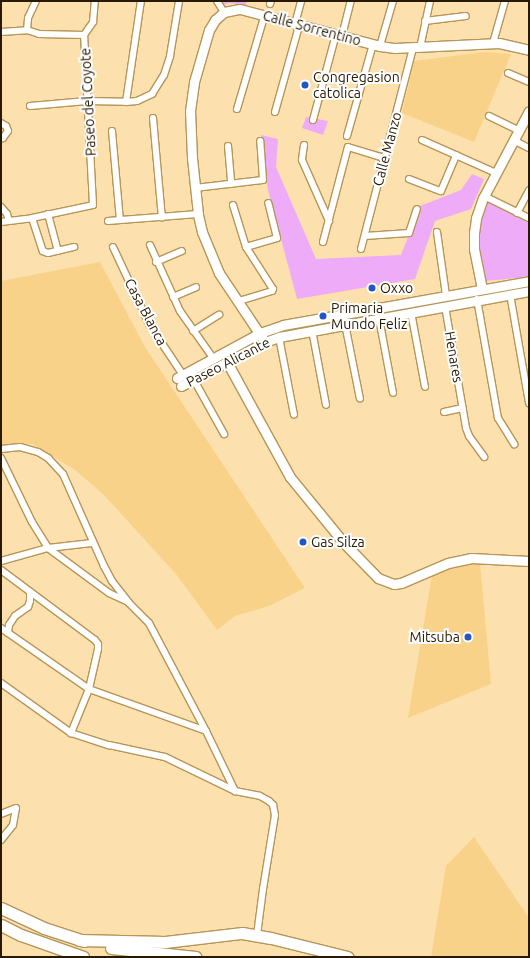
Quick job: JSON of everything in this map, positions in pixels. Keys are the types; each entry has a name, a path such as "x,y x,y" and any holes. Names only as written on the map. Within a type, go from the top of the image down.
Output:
{"highway":[{"path":"1,908 44,928 78,940 106,947 154,954 196,957"},
{"path":"1,925 21,935 83,957"},
{"path":"78,940 165,942 242,933 257,935 348,957"}],"street":[{"path":"27,30 28,18 36,1"},
{"name":"Paseo del Coyote","path":"48,214 92,205 84,35 92,22 95,1"},
{"path":"126,102 141,1"},
{"path":"30,106 87,101 126,102 137,101 146,97 157,88 164,75 170,56 179,1"},
{"path":"178,10 184,1"},
{"path":"217,1 224,12 215,20 209,30 194,82 190,123 196,215 216,267 240,301 265,342"},
{"path":"275,112 297,25 301,1"},
{"path":"313,120 351,1"},
{"path":"347,136 393,1"},
{"name":"Calle Manzo","path":"361,249 385,158 430,1"},
{"path":"492,43 504,1"},
{"name":"Calle Sorrentino","path":"224,12 240,9 265,14 297,25 377,45 417,48 492,43 512,45 529,50"},
{"path":"237,109 265,14"},
{"path":"425,21 466,16"},
{"path":"1,32 27,30 39,34 84,35"},
{"path":"508,73 529,82"},
{"path":"514,444 498,418 480,299 482,289 474,249 474,233 476,218 484,196 529,111"},
{"path":"489,116 518,130"},
{"path":"153,118 162,218"},
{"path":"1,123 6,126 8,131 2,138"},
{"path":"112,131 120,220"},
{"path":"422,140 496,173"},
{"path":"513,140 529,148"},
{"path":"195,188 263,180 260,141"},
{"path":"304,145 302,160 328,221"},
{"path":"228,146 231,184"},
{"path":"323,242 348,147 385,158"},
{"path":"410,179 441,191 456,155"},
{"path":"517,213 529,190"},
{"path":"484,196 529,218"},
{"path":"246,247 277,238 268,203"},
{"path":"233,205 246,247 273,290 240,301"},
{"path":"1,207 7,214 8,221"},
{"path":"365,236 409,233 417,210"},
{"path":"1,222 32,218 48,214 58,251"},
{"path":"108,221 196,215"},
{"path":"32,218 43,251 48,253 74,247"},
{"path":"437,232 446,295"},
{"path":"150,245 156,262 173,297 193,331 213,358"},
{"name":"Casa Blanca","path":"113,247 149,324 180,380"},
{"path":"156,262 182,251"},
{"name":"Paseo Alicante","path":"180,380 213,358 260,333 297,322 529,281"},
{"path":"173,297 196,287"},
{"name":"Paseo Alicante","path":"180,380 194,380 265,342 279,337 529,291"},
{"path":"510,294 529,402"},
{"name":"Henares","path":"445,306 468,432 484,457"},
{"path":"411,312 426,387"},
{"path":"193,331 219,315"},
{"path":"379,318 393,393"},
{"path":"345,324 360,399"},
{"path":"312,330 326,405"},
{"path":"279,337 294,415"},
{"path":"227,362 290,477 318,512 367,567 385,582 394,584 409,581 458,560 471,558 529,561"},
{"path":"194,380 224,434"},
{"path":"444,412 463,408"},
{"path":"1,450 20,447 29,449 48,458 56,466 71,490 92,543 112,581 129,603 149,623 206,731 235,791"},
{"path":"1,458 32,522 48,548 109,593 129,603"},
{"path":"1,561 48,548 92,543"},
{"path":"1,570 95,640 98,644 89,689 71,733"},
{"path":"8,632 9,625 15,616 28,607 30,592"},
{"path":"1,628 89,689 206,731"},
{"path":"1,683 71,733 109,744 165,757 235,791 260,796 269,801 275,810 257,935"},
{"path":"1,814 16,808 13,825 1,840"}],"shaded area":[{"path":"214,1 247,1 246,5 229,3 217,7"},
{"path":"484,52 511,54 474,142 402,113 414,61"},
{"path":"306,117 328,121 323,135 302,128"},
{"path":"261,135 278,139 276,167 316,259 401,255 420,206 461,190 472,174 484,179 471,209 435,221 415,279 297,299 268,190"},
{"path":"488,202 529,223 529,277 484,281 478,229 479,218"},
{"path":"100,262 145,347 305,588 269,606 235,616 217,630 176,574 104,495 75,470 33,444 1,444 1,281"},
{"path":"463,563 480,563 491,684 408,718 432,575"},
{"path":"474,837 529,918 529,957 431,957 446,866"}],"waterway":[{"path":"298,327 340,321 510,289"},
{"path":"268,336 294,327"}],"place":[{"name":"Congregasion catolica","path":"305,85"},
{"name":"Oxxo","path":"372,288"},
{"name":"Primaria Mundo Feliz","path":"323,316"},
{"name":"Gas Silza","path":"303,542"},
{"name":"Mitsuba","path":"468,637"}]}
